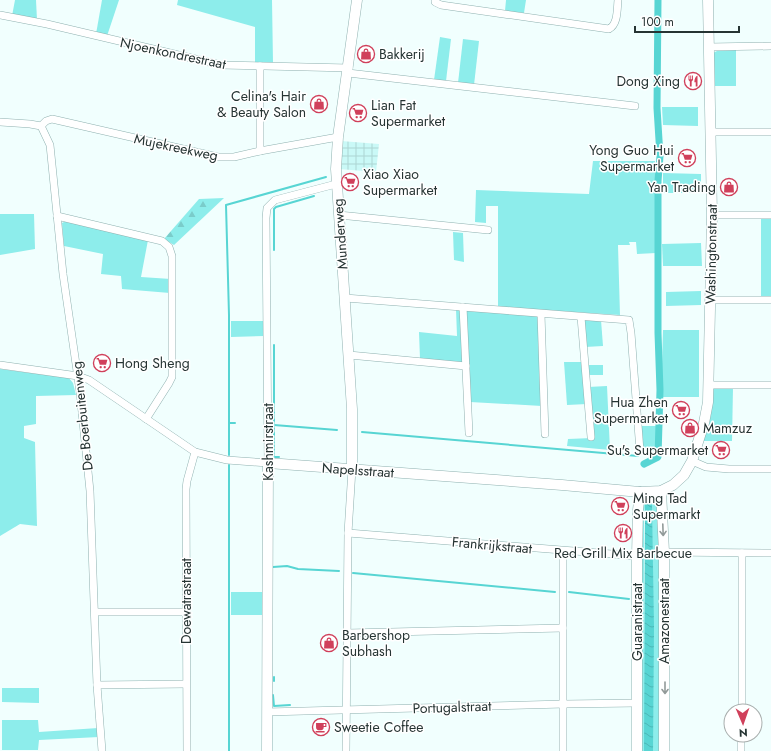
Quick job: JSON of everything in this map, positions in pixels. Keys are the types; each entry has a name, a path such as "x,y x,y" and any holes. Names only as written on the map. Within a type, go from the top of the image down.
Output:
{"street":[{"name":"Munderweg","path":"352,469 352,409 349,355 336,184 338,138 357,0"},
{"path":"435,0 435,2 441,5 609,29 613,27 615,23 618,0"},
{"name":"Washingtonstraat","path":"662,491 674,485 684,475 692,461 704,423 708,402 712,215 708,0"},
{"name":"Njoenkondrestraat","path":"0,15 47,24 221,65 304,66 635,106"},
{"path":"709,47 771,46"},
{"path":"260,66 260,151"},
{"name":"Mujekreekweg","path":"41,126 46,121 52,119 218,157 234,156 338,138"},
{"path":"0,122 41,126"},
{"name":"De Boerbuitenweg","path":"41,126 50,145 63,274 78,376 90,491 96,612 97,685 102,751"},
{"path":"711,132 771,132"},
{"name":"Kashmirstraat","path":"267,751 267,208 274,200 336,184"},
{"path":"339,215 488,230"},
{"path":"712,215 771,215"},
{"path":"57,216 162,241 169,247 172,256 172,377 146,419"},
{"path":"345,298 629,320 640,451"},
{"path":"710,300 771,300"},
{"path":"463,307 469,433"},
{"path":"541,314 545,434"},
{"path":"581,317 591,438"},
{"path":"349,355 466,366"},
{"name":"Napelsstraat","path":"0,366 78,376 89,380 195,452 227,460 640,492 662,491"},
{"path":"709,385 771,385"},
{"name":"Doewatrastraat","path":"187,751 186,489 195,452"},
{"path":"692,461 706,467 729,469 771,469"},
{"path":"346,751 348,534 352,469"},
{"name":"Amazonestraat","path":"662,491 664,552 664,751"},
{"name":"Guaranistraat","path":"637,751 637,556 640,492"},
{"name":"Frankrijkstraat","path":"348,534 637,556"},
{"path":"563,551 563,751"},
{"path":"664,552 771,553"},
{"path":"742,553 742,703"},
{"path":"96,612 186,612"},
{"path":"347,633 563,628"},
{"path":"97,685 186,684"},
{"name":"Portugalstraat","path":"267,712 637,703"}],"shaded area":[{"path":"341,141 379,144 376,172 339,169"}],"green space":[{"path":"15,0 36,0 37,20 12,16"},
{"path":"102,0 119,0 107,36 96,34"},
{"path":"178,0 272,0 273,63 255,63 255,27 177,5"},
{"path":"506,0 526,0 524,13 505,11"},
{"path":"440,37 451,39 446,81 434,80"},
{"path":"463,39 479,41 474,85 458,83"},
{"path":"736,50 736,86 710,86 713,53 717,51"},
{"path":"662,107 698,107 698,126 663,125"},
{"path":"593,161 655,161 656,253 637,254 636,242 629,242 630,245 618,245 620,315 498,307 498,206 486,206 486,223 475,222 476,190 589,194"},
{"path":"663,173 701,174 701,193 663,193"},
{"path":"224,198 174,245 164,239 199,199"},
{"path":"0,214 34,214 35,249 0,255"},
{"path":"761,219 771,219 771,296 761,296"},
{"path":"66,221 148,240 141,277 171,279 170,293 122,289 121,276 101,274 103,254 64,246 62,223"},
{"path":"453,232 463,233 464,262 454,260"},
{"path":"701,243 702,266 663,266 662,244"},
{"path":"701,291 701,305 666,306 666,292"},
{"path":"456,309 536,315 538,317 542,406 470,402 467,363 420,359 419,332 457,336"},
{"path":"582,319 601,320 603,346 585,347"},
{"path":"231,321 264,321 264,336 231,337"},
{"path":"663,330 699,330 699,397 661,397"},
{"path":"564,362 584,362 587,404 567,405"},
{"path":"586,365 603,365 603,375 586,375"},
{"path":"0,369 69,378 73,383 76,395 36,396 36,424 24,426 24,438 35,442 37,526 20,524 0,536"},
{"path":"607,386 610,450 567,446 568,439 592,438 588,387"},
{"path":"733,387 732,441 702,441 711,391 714,388"},
{"path":"640,426 657,426 656,451 642,451"},
{"path":"649,497 659,501 661,751 653,751 653,568 644,507 645,736 644,751 640,751 640,509 644,500"},
{"path":"231,592 265,592 265,615 231,615"},
{"path":"2,688 39,688 39,703 2,702"},
{"path":"2,720 38,720 39,732 98,728 99,737 39,740 38,750 2,750"}],"water":[{"path":"645,502 652,505 654,627 653,751 644,751"}],"waterway":[{"path":"644,464 658,457 660,390 658,333 658,181 660,156 657,108 658,0"},
{"path":"229,455 229,315 226,205 326,177"},
{"path":"274,250 274,209 276,207 314,196"},
{"path":"274,345 274,457 279,457"},
{"path":"229,423 235,423"},
{"path":"274,425 337,430"},
{"path":"362,432 638,456"},
{"path":"229,465 229,751"},
{"path":"273,567 287,566 298,569 339,571"},
{"path":"353,573 555,592"},
{"path":"569,592 629,599"},
{"path":"273,695 274,706 290,705"}],"place":[{"name":"Bakkerij","path":"366,54"},
{"name":"Dong Xing","path":"693,81"},
{"name":"Celina's Hair & Beauty Salon","path":"319,104"},
{"name":"Lian Fat Supermarket","path":"358,113"},
{"name":"Yong Guo Hui Supermarket","path":"687,158"},
{"name":"Xiao Xiao Supermarket","path":"350,182"},
{"name":"Yan Trading","path":"729,187"},
{"name":"Hong Sheng","path":"102,363"},
{"name":"Hua Zhen Supermarket","path":"681,410"},
{"name":"Mamzuz","path":"690,428"},
{"name":"Su's Supermarket","path":"721,450"},
{"name":"Ming Tad Supermarkt","path":"620,506"},
{"name":"Red Grill Mix Barbecue","path":"623,533"},
{"name":"Barbershop Subhash","path":"329,643"},
{"name":"Sweetie Coffee","path":"321,727"}]}
